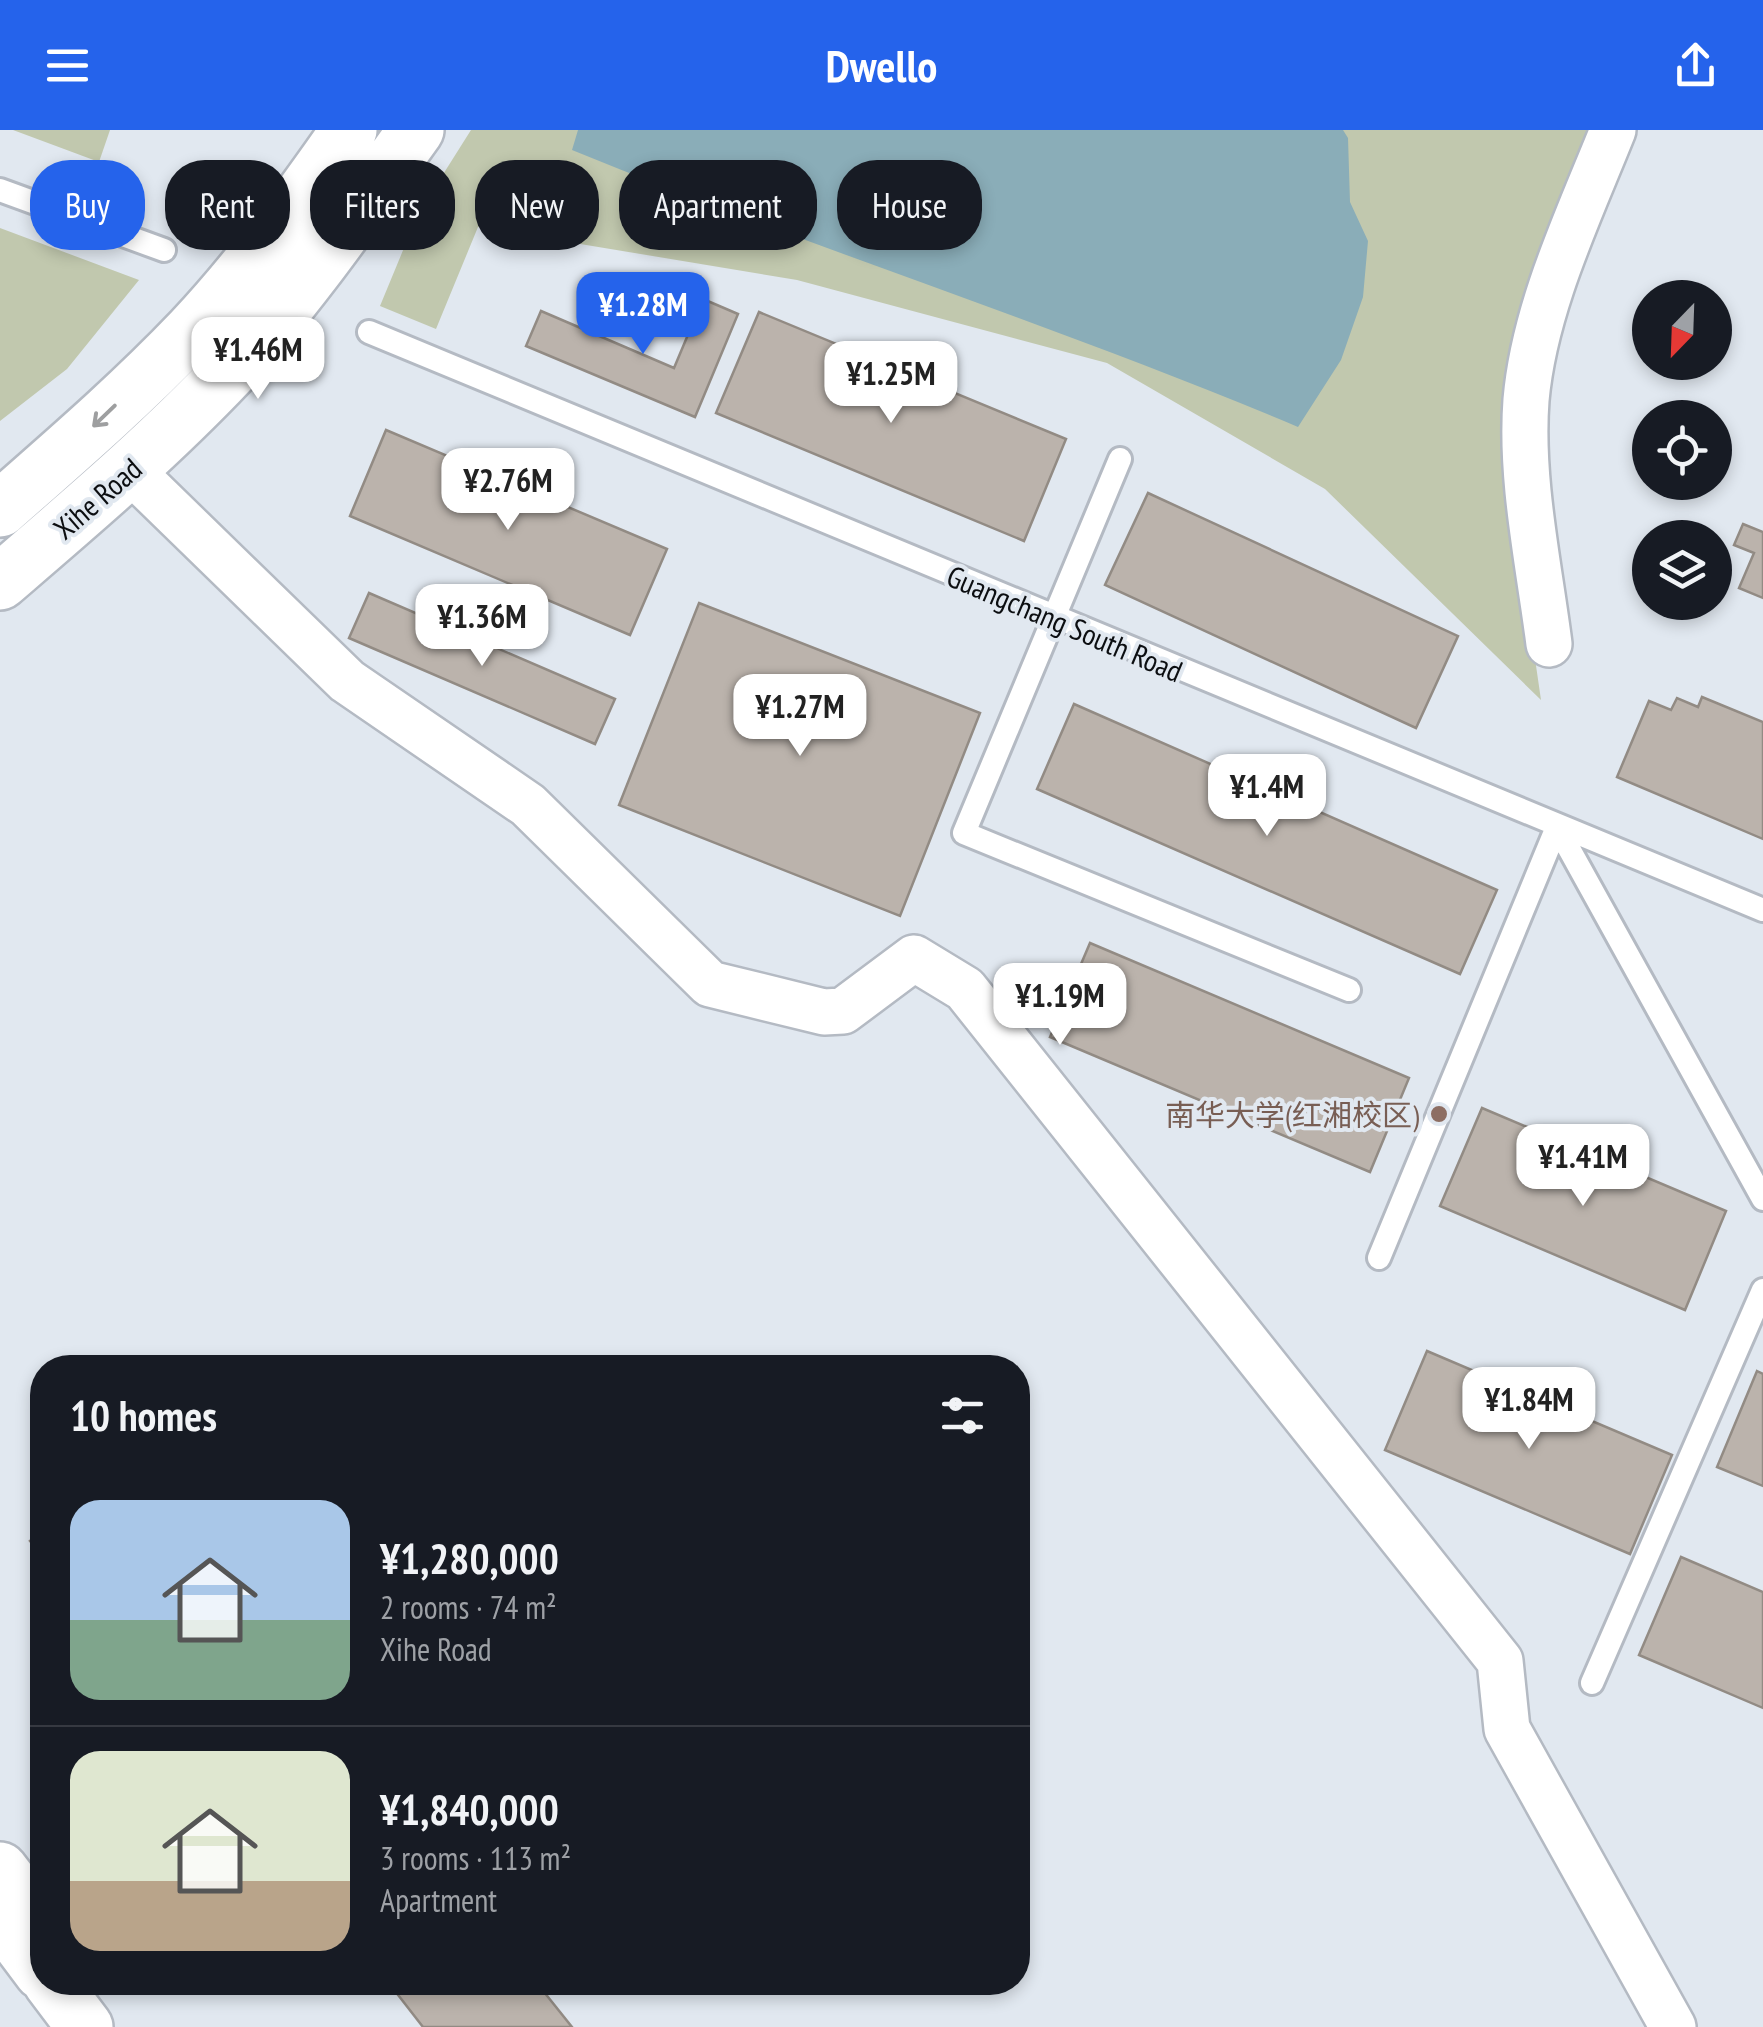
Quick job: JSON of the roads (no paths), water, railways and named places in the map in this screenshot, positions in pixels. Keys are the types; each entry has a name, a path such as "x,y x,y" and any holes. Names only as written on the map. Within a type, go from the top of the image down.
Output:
{"main road":[{"name":"Xihe Road","path":"0,509 92,428 192,330 280,228 349,130"},
{"name":"Xihe Road","path":"0,582 130,470 231,369 288,302 416,130"},
{"path":"0,1870 30,1948"},
{"path":"0,1916 30,1953"},
{"path":"61,1995 85,2027"},
{"path":"96,1995 121,2027"}],"street":[{"path":"1549,644 1527,464 1526,400 1536,344 1613,130"},
{"path":"130,470 347,681 528,805 710,984 824,1012 843,1011 914,958 965,989 1500,1661 1508,1728 1672,2027"}],"lane":[{"path":"0,190 164,250"},
{"name":"Guangchang South Road","path":"369,332 1763,910"},
{"path":"1120,458 964,833 1348,990"},
{"path":"1557,827 1763,1200"},
{"path":"1380,1258 1557,827"},
{"path":"1592,1684 1763,1290"}],"water":[{"path":"578,130 1343,130 1348,138 1350,202 1368,241 1363,297 1341,360 1298,427 817,244 817,160 619,160 619,169 572,150"}],"place":[{"name":"南华大学(红湘校区)","path":"1439,1114"}]}
